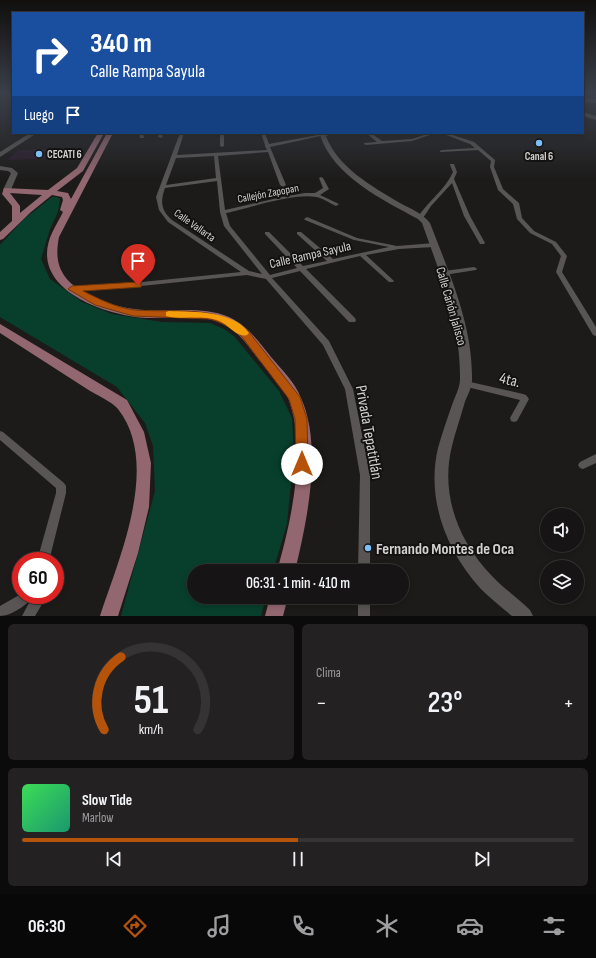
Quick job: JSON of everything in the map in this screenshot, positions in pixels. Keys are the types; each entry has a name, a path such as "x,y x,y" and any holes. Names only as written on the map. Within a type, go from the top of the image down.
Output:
{"main road":[{"path":"79,191 69,188 68,186 79,175 80,169 100,134"},
{"path":"109,134 54,237 51,255 55,270 63,281 72,289 98,303 133,313 190,314 210,316 225,320 236,326 246,335 288,388 294,397 301,419 302,464 296,526 288,564"},
{"path":"0,237 16,220 80,169"},
{"path":"16,220 16,206 6,194 7,190 26,194 51,192 67,197 63,219"},
{"path":"0,328 122,404 134,424 141,443 144,474 140,513 109,616"},
{"path":"274,616 277,604"}],"street":[{"path":"0,155 32,134"},
{"name":"Calle Vallarta","path":"182,134 162,187 159,206 166,218 247,273"},
{"path":"222,134 222,146"},
{"path":"263,134 283,185"},
{"path":"174,157 268,148 328,134"},
{"path":"369,134 381,143"},
{"path":"366,144 412,140 431,134"},
{"path":"446,134 472,143 493,162 492,167 501,190 516,203 519,218 530,230 554,243 561,251 564,256 559,272 596,333"},
{"path":"323,135 329,151 340,164 377,192 421,217 427,207 453,180 455,172 452,165"},
{"path":"442,151 479,149"},
{"name":"Privada Tepatitlán","path":"216,154 223,212 227,226 268,277 326,343 349,390 365,475 364,564"},
{"path":"0,168 10,170 14,173 7,190"},
{"name":"Callejón Zapopan","path":"223,212 275,200 316,195 326,189 321,178"},
{"path":"162,187 219,179"},
{"path":"453,180 467,216 482,243"},
{"name":"Callejón Zapopan","path":"316,195 336,204"},
{"name":"Calle Cañón Jalisco","path":"421,217 426,223 444,273 463,335 466,384 444,450 441,471 442,502 456,542 468,561 486,582 524,616"},
{"path":"307,219 356,239 399,247"},
{"path":"267,233 352,320"},
{"path":"299,233 331,261"},
{"name":"Calle Rampa Sayula","path":"72,289 122,286 247,273 268,277 361,254 399,247 434,245"},
{"path":"361,254 391,281"},
{"path":"444,273 474,268"},
{"name":"4ta.","path":"466,384 523,397 525,399 514,418"},
{"path":"0,435 61,486 61,493 45,552"},
{"path":"583,465 596,458"},
{"path":"0,612 16,604"},
{"path":"28,616 35,604"},
{"path":"364,604 364,616"}],"shaded area":[{"name":"CECATI 6","path":"66,148 61,158 7,160 19,150"}],"green space":[{"path":"52,197 57,197 60,199 58,212 50,229 41,259 50,279 82,302 112,314 162,322 210,323 224,329 234,336 279,391 292,418 294,454 287,524 275,564 187,564 187,604 264,604 261,616 121,616 155,491 153,446 145,423 117,387 0,317 0,245 23,220"}],"slow traffic":[{"path":"169,314 210,316 225,320 236,326 244,333"}],"place":[{"name":"Canal 6","path":"539,143"},
{"name":"CECATI 6","path":"39,154"},
{"name":"Fernando Montes de Oca","path":"368,548"}],"route":[{"path":"138,285 72,289 98,303 133,313 190,314 210,316 225,320 236,326 246,335 294,397 301,419 302,464"}]}
